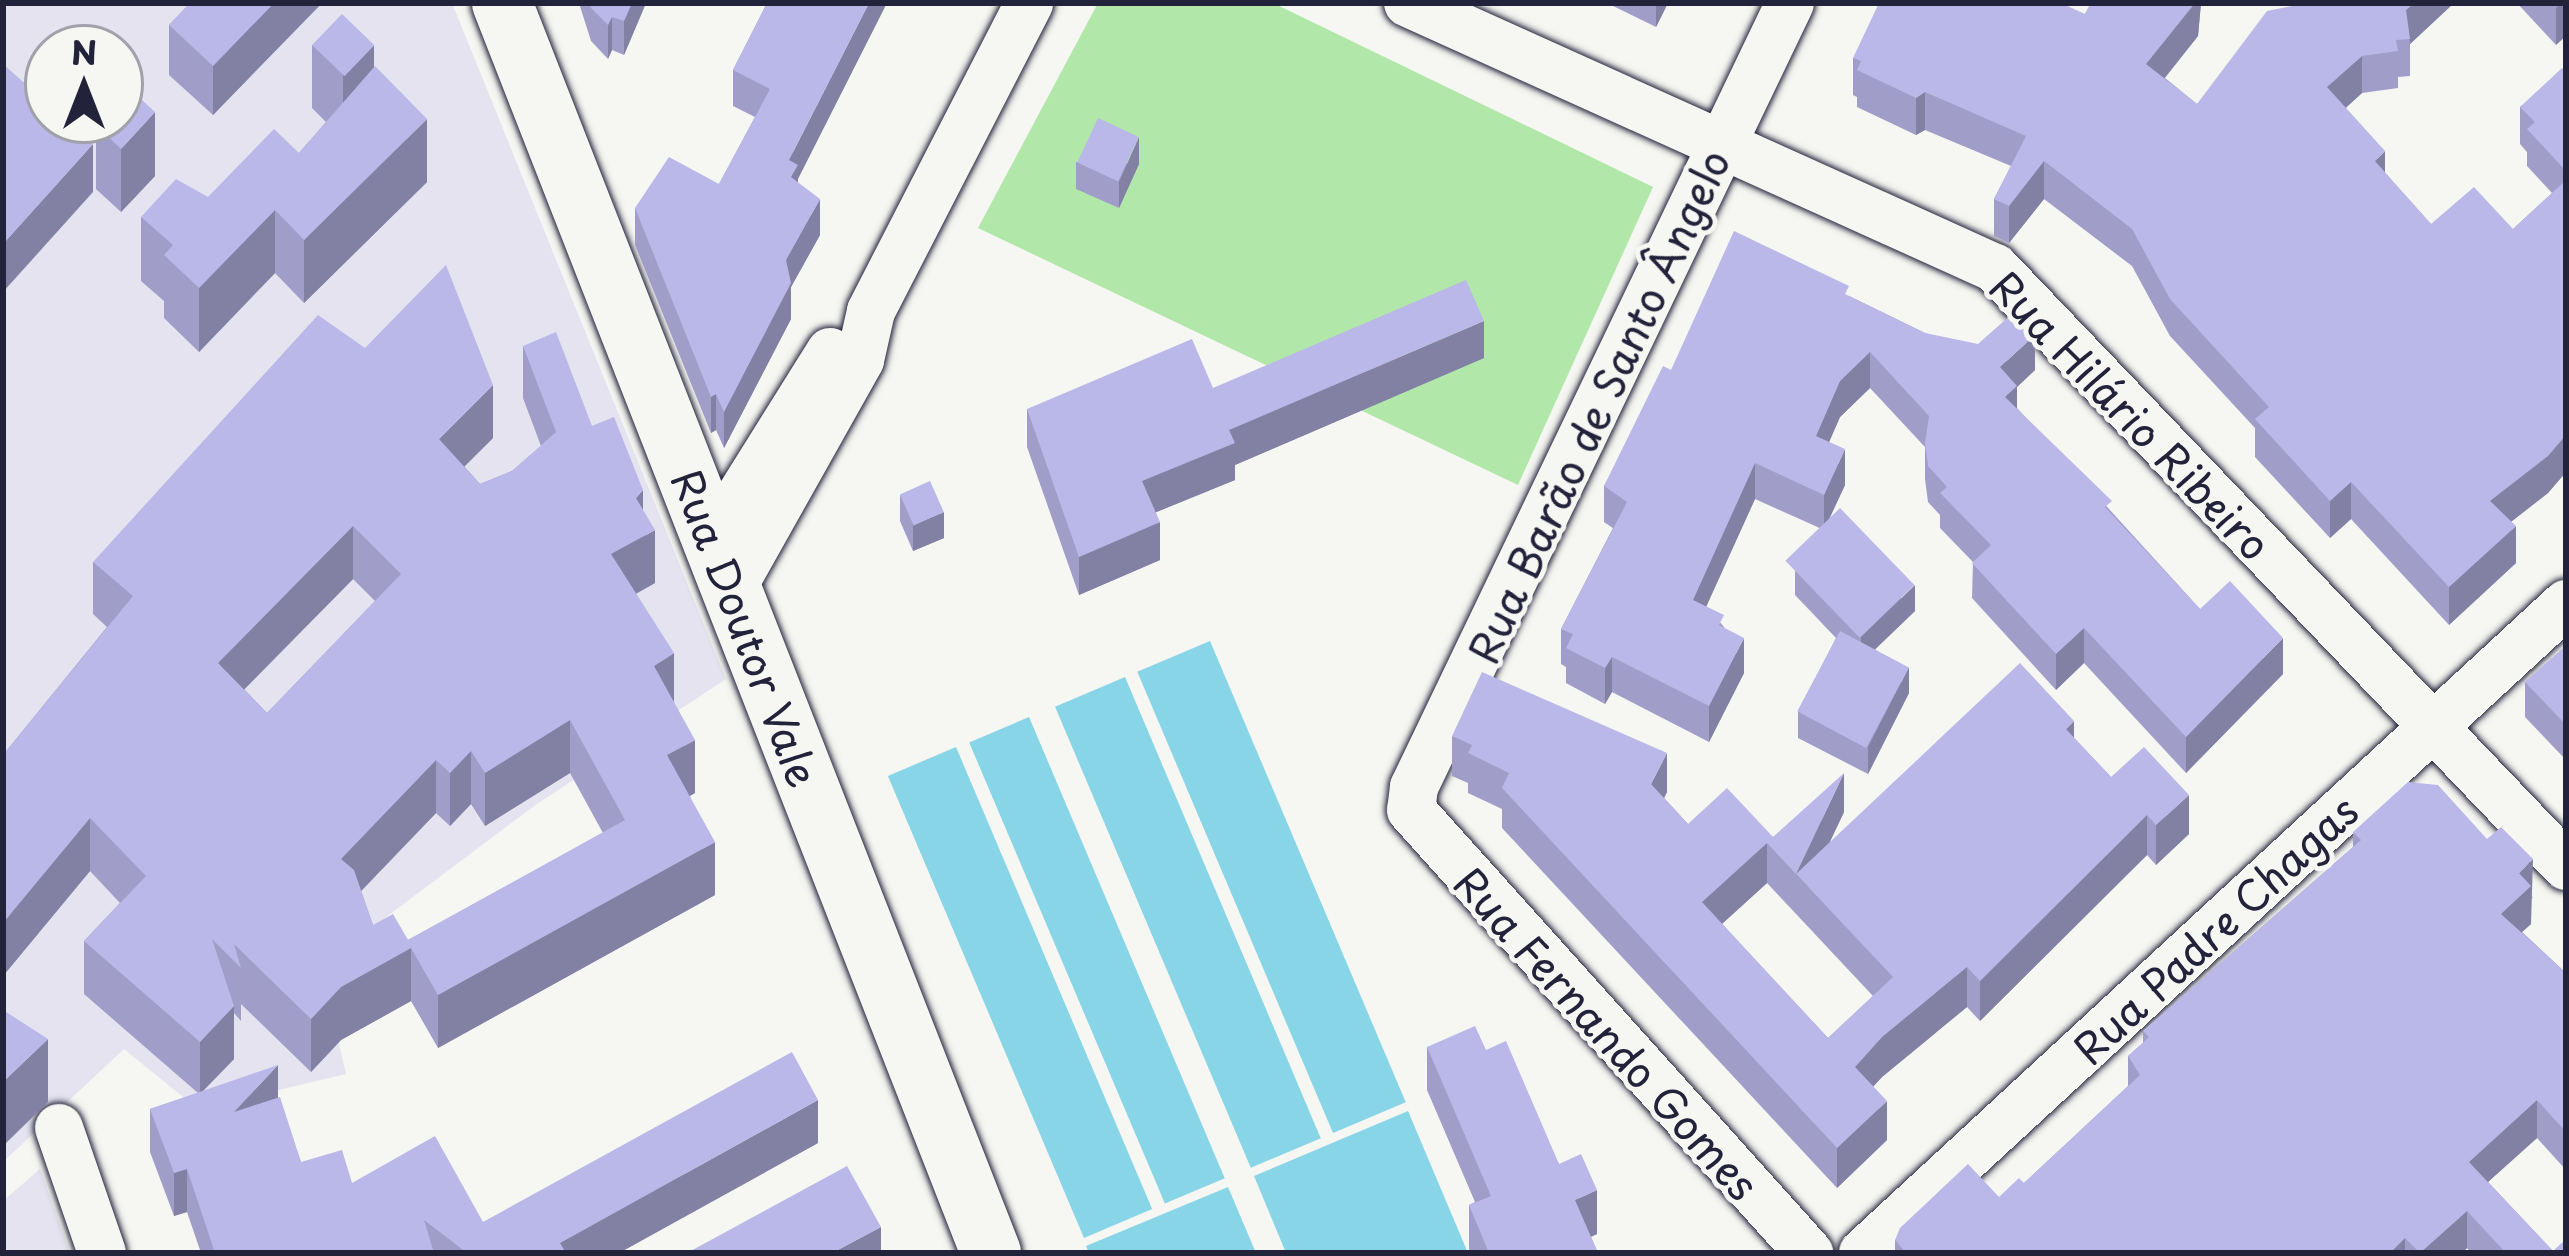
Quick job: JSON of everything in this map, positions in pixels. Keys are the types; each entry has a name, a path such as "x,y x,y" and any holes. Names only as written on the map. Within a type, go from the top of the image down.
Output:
{"street":[{"name":"Rua Doutor Vale","path":"502,3 991,1253"},
{"path":"722,566 838,338 871,311 1029,3"},
{"name":"Rua Hilário Ribeiro","path":"1408,3 1720,148 1995,268 2566,866"},
{"name":"Rua Barão de Santo Ângelo","path":"1411,810 1414,787 1790,3"},
{"name":"Rua Padre Chagas","path":"1863,1253 2566,604"},
{"name":"Rua Fernando Gomes","path":"1411,810 1809,1253"},
{"path":"59,1128 102,1253"}],"shaded area":[{"path":"3,3 452,3 726,679 534,806 321,966 346,1074 198,1109 124,1049 3,1162"},
{"path":"40,1169 70,1253 3,1253 3,1201"}],"green space":[{"path":"1098,3 1273,3 1653,187 1518,485 978,228"}],"water":[{"path":"1210,641 1406,1102 1333,1133 1137,672"},
{"path":"1125,677 1321,1138 1251,1168 1055,707"},
{"path":"1029,717 1225,1178 1165,1204 969,742"},
{"path":"956,747 1152,1209 1084,1238 888,776"},
{"path":"1408,1111 1468,1253 1286,1253 1254,1176"},
{"path":"1228,1187 1256,1253 1089,1253 1086,1246"}],"building":[{"path":"190,3 274,3 213,66 169,25"},
{"path":"589,3 632,3 624,21 612,17 608,25"},
{"path":"767,3 869,3 789,160 798,165 791,177 820,199 786,260 791,283 724,412 716,394 711,397 635,208 669,157 719,184 770,89 733,70"},
{"path":"1879,3 2061,3 2085,14 2091,3 2195,3 2146,64 2197,104 2267,11 2307,3 2414,3 2406,10 2410,39 2396,40 2398,51 2362,56 2327,87 2385,151 2375,161 2431,224 2474,187 2513,229 2566,180 2566,435 2548,456 2490,501 2516,526 2449,587 2351,482 2330,501 2255,419 2269,407 2170,299 2132,229 2044,161 2009,206 1994,199 2026,136 1925,92 1916,98 1857,70 1861,61 1853,58"},
{"path":"342,14 374,45 344,76 312,45"},
{"path":"3,64 24,83 24,144 93,144 3,244"},
{"path":"375,66 427,119 304,240 275,210 199,288 164,255 173,245 141,217 176,179 208,197 274,129 299,153"},
{"path":"2562,68 2566,72 2566,171 2527,129 2535,122 2520,107"},
{"path":"144,102 155,112 144,124"},
{"path":"1098,118 1139,137 1118,181 1077,162"},
{"path":"1734,231 1849,286 1845,294 1925,333 1978,344 2014,312 2035,335 2000,367 2017,386 2005,397 2112,501 2105,507 2200,609 2230,581 2283,638 2186,737 2084,628 2056,654 1972,563 1991,545 1940,493 1947,487 1928,466 1929,416 1870,352 1840,381 1816,436 1845,449 1824,495 1755,463 1693,600 1724,615 1719,625 1744,638 1709,706 1612,657 1605,668 1566,648 1573,634 1561,629 1627,502 1604,486 1663,366 1671,370"},
{"path":"446,265 493,385 439,439 480,484 512,471 556,432 523,346 556,332 592,426 614,417 643,490 636,498 655,530 611,554 674,653 654,666 695,740 667,755 715,842 438,995 411,948 341,987 311,1019 234,944 241,968 212,939 234,1006 200,1042 84,941 146,876 90,818 3,923 3,755 133,596 93,562 318,315 365,348","holes":["353,526 401,574 267,713 218,663","570,720 625,820 408,940 393,914 373,925 354,870 341,859 436,760 450,773 471,751 485,773"]},
{"path":"1466,280 1484,321 1229,430 1235,443 1142,481 1160,522 1079,557 1027,409 1192,339 1213,388"},
{"path":"930,481 944,512 914,525 900,494"},
{"path":"1840,508 1914,585 1860,638 1785,561"},
{"path":"1840,631 1909,668 1866,748 1797,711"},
{"path":"2566,646 2566,725 2525,682"},
{"path":"2020,663 2074,721 2066,729 2111,777 2144,747 2189,795 2156,825 2147,815 1980,981 1967,967 1882,1037 1855,1067 1887,1101 1837,1148 1502,788 1509,773 1468,753 1472,745 1452,736 1482,672 1667,753 1651,784 1688,824 1727,788 1773,837 1844,773 1796,874","holes":["1767,843 1893,977 1828,1038 1702,902"]},
{"path":"2408,782 2438,785 2487,839 2501,827 2533,859 2519,873 2531,886 2501,914 2566,973 2566,1132 2537,1100 2469,1162 2553,1251 2566,1239 2566,1253 2506,1253 2467,1211 2420,1253 2405,1238 2390,1253 1906,1253 1895,1240 1900,1228 1968,1164 1999,1197 2019,1178 2024,1183 2140,1075 2128,1056 2149,1037 2143,1031 2361,840 2353,832"},
{"path":"3,1010 48,1039 4,1081 3,1081"},
{"path":"1475,1026 1486,1050 1506,1041 1559,1164 1581,1154 1597,1190 1575,1200 1598,1253 1489,1253 1469,1205 1491,1196 1427,1047"},
{"path":"792,1052 818,1100 560,1243 566,1253 467,1253 424,1220 434,1253 215,1253 187,1169 174,1173 150,1109 278,1065 234,1112 280,1097 301,1162 342,1150 352,1183 435,1136 483,1222"},
{"path":"847,1166 881,1227 832,1253 687,1253"}]}
